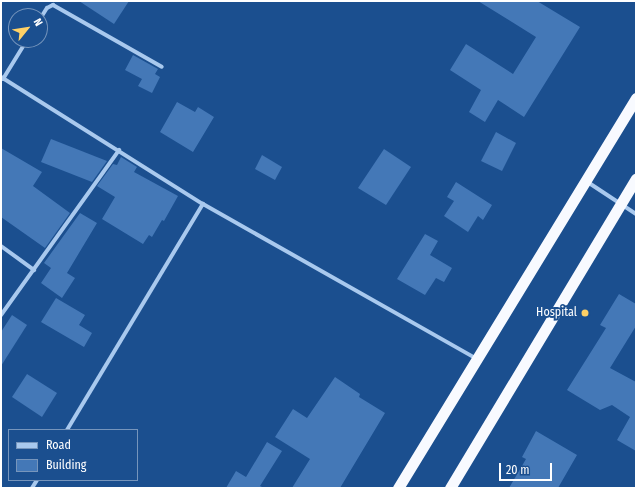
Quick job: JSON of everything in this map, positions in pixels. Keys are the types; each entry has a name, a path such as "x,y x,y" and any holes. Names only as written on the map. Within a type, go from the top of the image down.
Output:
{"highway":[{"path":"398,488 475,358 636,98"},
{"path":"450,488 636,179"}],"street":[{"path":"47,8 53,5 162,67"},
{"path":"22,48 2,78 203,204 475,358"},
{"path":"1,315 119,150"},
{"path":"585,180 620,205 636,214"},
{"path":"68,429 203,204"},
{"path":"1,246 34,270"}],"building":[{"path":"79,1 129,1 114,24"},
{"path":"478,1 537,1 580,27 524,117 498,100 485,122 469,112 481,90 450,70 466,44 513,74 536,37"},
{"path":"133,55 158,69 155,74 160,77 152,93 138,86 142,79 125,70"},
{"path":"177,102 195,112 198,107 214,117 193,152 160,132"},
{"path":"496,132 516,143 502,171 481,161"},
{"path":"51,139 107,161 92,182 41,162"},
{"path":"1,148 42,172 33,186 70,213 45,248 1,217"},
{"path":"384,149 411,167 386,205 358,188"},
{"path":"262,155 282,167 275,180 255,169"},
{"path":"121,157 137,167 134,172 178,196 164,221 162,220 152,237 149,235 143,244 102,219 115,197 97,186 113,164 117,165"},
{"path":"456,182 492,205 483,220 478,216 468,232 444,216 454,201 447,197"},
{"path":"80,213 97,223 67,273 75,278 62,298 41,283 51,268 44,263"},
{"path":"425,234 438,241 430,255 452,268 444,282 436,278 425,295 397,279"},
{"path":"619,294 636,304 636,326 610,368 636,382 636,451 617,440 630,417 612,405 600,410 567,390 606,328 600,325"},
{"path":"56,298 85,315 79,325 92,333 84,347 41,322"},
{"path":"12,315 27,325 1,366 1,332"},
{"path":"27,374 57,393 42,417 12,397"},
{"path":"335,377 360,394 359,397 385,413 340,488 292,488 310,459 275,437 293,409 307,418"},
{"path":"536,431 577,455 558,488 509,488 526,459 522,457"},
{"path":"267,442 282,451 260,486 264,488 226,488 236,471 246,477"}],"place":[{"name":"Hospital","path":"585,313"}]}
